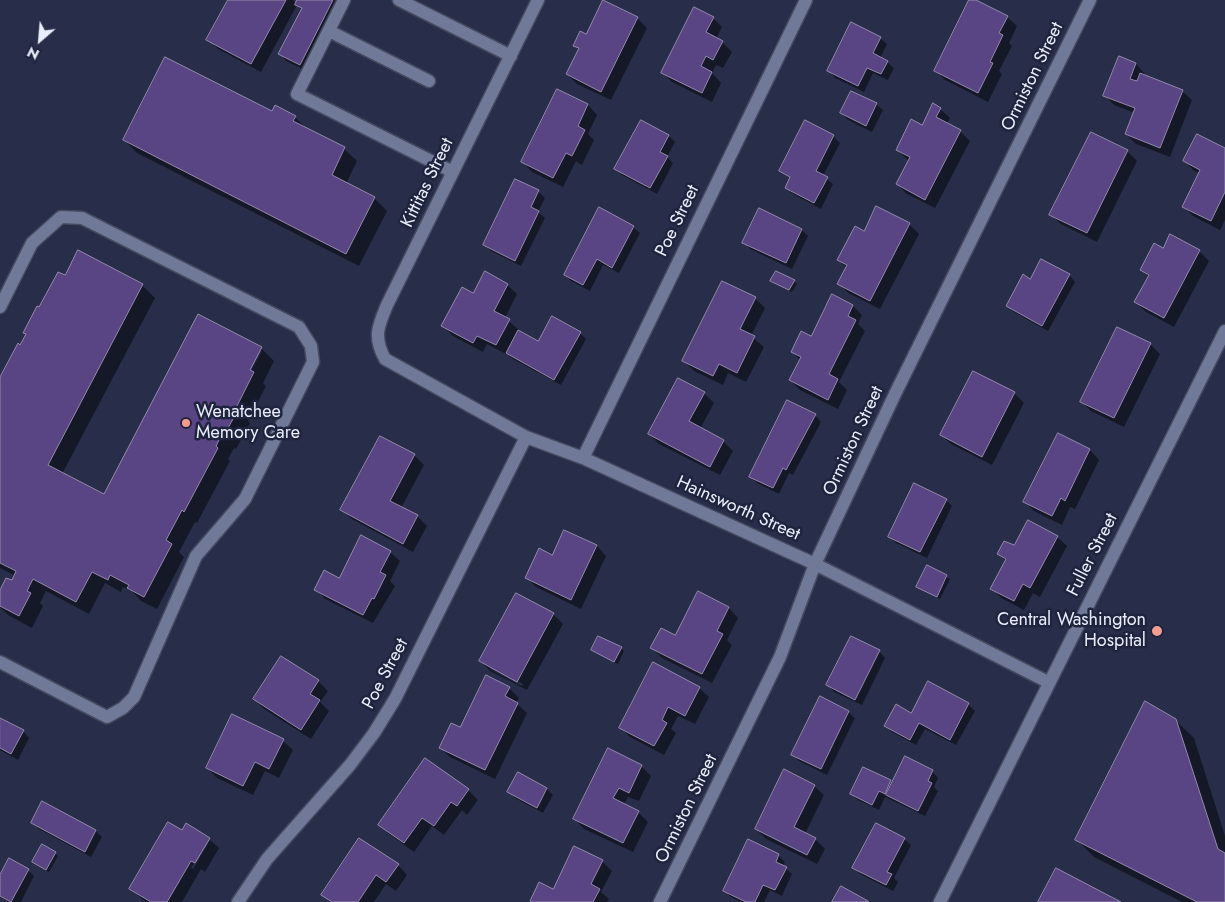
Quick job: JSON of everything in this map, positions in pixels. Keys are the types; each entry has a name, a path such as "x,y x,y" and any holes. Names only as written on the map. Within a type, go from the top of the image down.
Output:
{"street":[{"path":"344,0 297,94 453,172"},
{"path":"399,0 511,56"},
{"name":"Kittitas Street","path":"410,373 385,359 378,347 379,324 538,0"},
{"name":"Poe Street","path":"583,458 806,0"},
{"name":"Ormiston Street","path":"660,902 780,657 815,564 900,385 1090,0"},
{"path":"329,31 429,81"},
{"path":"0,307 32,243 62,217 82,218 299,327 311,346 313,362 245,499 196,556 134,697 123,708 108,717 0,662"},
{"name":"Fuller Street","path":"940,902 1048,682 1225,331"},
{"name":"Hainsworth Street","path":"410,373 526,437 583,458 815,564 1048,682"},
{"name":"Poe Street","path":"238,902 267,859 350,765 395,699 526,437"}],"building":[{"path":"228,0 286,0 251,64 206,40"},
{"path":"297,0 333,0 300,65 278,54 302,8 295,5"},
{"path":"603,0 638,17 601,92 566,74 579,48 573,46 580,31 586,34"},
{"path":"969,0 976,0 1008,16 999,33 1003,35 990,62 993,63 978,93 934,71"},
{"path":"694,7 714,17 706,32 723,41 713,60 706,56 701,66 712,72 702,93 661,73"},
{"path":"851,22 881,37 873,53 888,61 881,74 867,68 858,86 827,71"},
{"path":"1119,56 1136,63 1130,79 1137,81 1140,73 1183,90 1160,148 1125,134 1135,108 1103,96"},
{"path":"165,57 272,111 275,105 296,116 293,121 345,147 332,175 375,197 346,254 123,140"},
{"path":"557,89 588,104 578,126 585,130 572,156 566,153 553,178 521,162"},
{"path":"851,91 877,103 866,126 840,113"},
{"path":"933,103 941,108 936,117 961,130 925,200 896,184 910,157 896,150 911,119 922,125"},
{"path":"641,120 669,135 660,152 668,156 650,188 614,169"},
{"path":"805,120 834,135 816,171 828,177 814,203 785,188 790,177 779,171"},
{"path":"1091,132 1128,150 1087,233 1049,215"},
{"path":"1197,134 1225,148 1225,192 1211,221 1182,207 1200,170 1183,161"},
{"path":"515,179 539,190 531,207 539,211 515,261 483,245"},
{"path":"876,206 910,223 870,301 837,284 847,265 837,260 855,226 864,231"},
{"path":"599,207 634,226 612,268 597,259 583,285 564,275"},
{"path":"759,208 802,229 786,263 742,243"},
{"path":"1170,234 1200,250 1164,318 1134,302 1149,275 1140,270 1154,243 1163,248"},
{"name":"Wenatchee Memory Care","path":"78,250 143,284 48,465 104,494 198,314 262,347 250,370 254,372 236,408 238,410 223,437 221,436 216,446 218,448 184,512 182,510 166,540 172,544 144,597 127,588 129,585 110,575 108,580 92,572 76,602 33,579 27,591 31,593 19,616 0,606 0,590 6,578 12,580 16,571 0,563 0,377 18,343 20,345 26,334 23,333 37,306 39,307 58,272 65,275"},
{"path":"1041,259 1070,274 1042,326 1006,306 1023,274 1030,279"},
{"path":"485,271 508,284 494,311 510,319 496,345 477,336 473,343 441,326 462,287 473,293"},
{"path":"776,271 795,280 789,290 770,281"},
{"path":"722,281 756,297 740,329 755,336 737,373 719,364 713,376 682,361"},
{"path":"832,294 853,305 848,316 856,320 829,374 838,379 828,400 789,380 801,357 791,352 801,331 811,336"},
{"path":"552,316 581,332 554,380 506,353 518,330 538,341"},
{"path":"1117,327 1151,343 1114,418 1080,402"},
{"path":"973,371 1015,392 982,457 940,435"},
{"path":"678,378 705,392 689,421 724,440 710,467 648,434"},
{"path":"787,400 816,414 786,470 783,468 773,488 749,477"},
{"path":"1058,433 1090,449 1065,501 1061,498 1052,516 1023,502"},
{"path":"380,436 415,454 390,501 418,515 403,544 340,510"},
{"path":"914,483 947,499 920,552 888,537"},
{"path":"1028,520 1058,536 1030,588 1023,584 1014,601 990,589 1006,559 997,554 1004,541 1014,545"},
{"path":"564,530 597,545 571,600 525,578 539,548 552,555"},
{"path":"361,535 391,551 380,572 386,575 374,599 372,598 363,615 314,590 324,570 339,578"},
{"path":"927,565 947,575 937,597 916,587"},
{"path":"698,591 729,607 717,631 723,634 702,674 650,648 661,628 675,635"},
{"path":"516,593 554,613 517,682 479,661"},
{"path":"598,636 622,647 614,662 591,650"},
{"path":"851,636 880,650 855,700 826,685"},
{"path":"281,656 319,680 310,694 320,700 301,730 253,699"},
{"path":"653,662 700,687 685,716 668,707 662,720 667,723 654,746 619,728"},
{"path":"486,675 510,687 505,696 518,703 485,770 439,748 451,723 460,727"},
{"path":"928,681 969,703 950,740 919,723 910,740 884,726 896,704 911,713"},
{"path":"820,696 849,711 821,769 791,755"},
{"path":"1145,701 1176,719 1218,849 1225,853 1225,902 1197,902 1075,840"},
{"path":"232,714 284,739 269,769 255,762 243,786 206,768"},
{"path":"0,718 24,730 11,754 0,748"},
{"path":"608,748 642,765 629,793 619,788 613,798 639,811 623,843 573,819"},
{"path":"905,756 933,770 928,781 932,783 918,811 886,795"},
{"path":"425,758 469,789 457,806 451,802 434,826 422,818 404,843 378,825"},
{"path":"863,767 891,780 885,794 879,791 872,805 850,794"},
{"path":"784,769 815,785 794,827 816,838 807,855 755,829"},
{"path":"518,772 547,788 537,808 507,792"},
{"path":"42,801 96,830 85,852 31,823"},
{"path":"168,822 182,830 186,823 210,838 195,863 191,861 167,902 151,902 129,889"},
{"path":"876,823 905,838 887,872 892,874 886,885 852,868"},
{"path":"359,838 399,864 386,882 376,875 358,902 332,902 321,895"},
{"path":"748,839 779,854 776,862 787,867 775,890 763,885 755,902 746,902 723,891"},
{"path":"42,844 56,852 46,870 32,862"},
{"path":"574,846 603,860 591,884 600,889 593,902 530,901 539,882 553,889"},
{"path":"9,858 29,869 11,902 0,896 0,875"},
{"path":"1056,868 1121,902 1038,902"},
{"path":"841,886 868,901 868,902 832,902"}],"place":[{"name":"Wenatchee Memory Care","path":"186,423"},
{"name":"Central Washington Hospital","path":"1157,631"}]}
